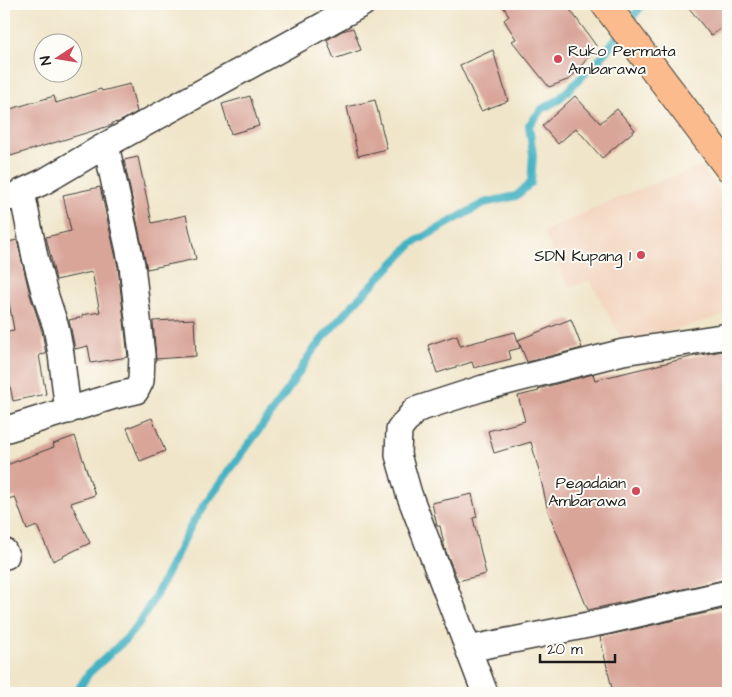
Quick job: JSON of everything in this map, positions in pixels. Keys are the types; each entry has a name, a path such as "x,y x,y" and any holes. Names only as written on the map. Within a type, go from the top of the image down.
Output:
{"main road":[{"path":"605,4 728,165"}],"street":[{"path":"68,411 62,354 56,327 35,257 13,196 44,181 362,4"},
{"path":"4,430 136,390 142,381 142,356 132,265 106,145"},
{"path":"485,693 409,494 398,455 399,430 415,410 483,388 623,352 728,336"},
{"path":"468,649 603,622 728,593"}],"shaded area":[{"name":"SDN Kupang 1","path":"700,167 716,186 728,211 728,314 625,345 590,280 569,288 544,231 626,194"}],"building":[{"name":"Ruko Permata Ambarawa","path":"502,4 566,4 597,47 570,79 549,87 512,41 516,39 504,20 509,16"},
{"path":"686,4 728,4 728,23 711,36"},
{"path":"353,28 361,50 334,59 327,40 342,31"},
{"path":"493,50 508,101 481,111 460,65"},
{"path":"130,84 137,112 119,122 112,123 112,125 4,158 4,111 54,96 56,103 101,89 102,91"},
{"path":"250,96 259,126 231,134 222,104"},
{"path":"575,96 600,123 617,109 635,130 602,158 576,128 558,144 542,126"},
{"path":"375,100 387,149 358,156 347,107"},
{"path":"138,157 152,223 186,215 196,259 147,269 124,160"},
{"path":"100,187 118,267 128,357 91,363 88,346 75,349 69,320 83,317 82,315 100,312 92,272 56,280 46,237 71,231 63,195"},
{"path":"17,240 30,295 42,331 46,354 39,355 46,394 13,401 4,355 4,332 14,330 4,275 4,243"},
{"path":"194,319 196,356 156,359 153,321"},
{"path":"571,319 582,348 527,362 518,340"},
{"path":"515,332 520,348 509,351 511,359 474,368 472,362 437,373 428,345 457,335 460,346"},
{"name":"Pegadaian Ambarawa","path":"728,350 728,579 588,610 548,511 531,442 494,453 488,431 525,421 518,396 539,391 538,389 593,374 595,380"},
{"path":"152,418 165,451 140,461 127,428"},
{"path":"75,436 95,495 71,503 90,543 53,561 37,526 27,530 15,497 4,500 4,466 54,447 53,444"},
{"path":"472,494 477,517 473,518 486,574 458,581 445,549 440,526 437,526 432,503"},
{"path":"728,608 728,693 613,693 600,637"}],"waterway":[{"path":"627,24 643,4"},
{"path":"76,693 89,673 125,640 140,622 192,524 285,394 311,353 328,332 413,243 484,203 516,196 531,183 533,155 529,125 542,109 558,100 600,59 620,33"}],"place":[{"name":"Ruko Permata Ambarawa","path":"558,59"},
{"name":"SDN Kupang 1","path":"641,255"},
{"name":"Pegadaian Ambarawa","path":"636,491"}]}
